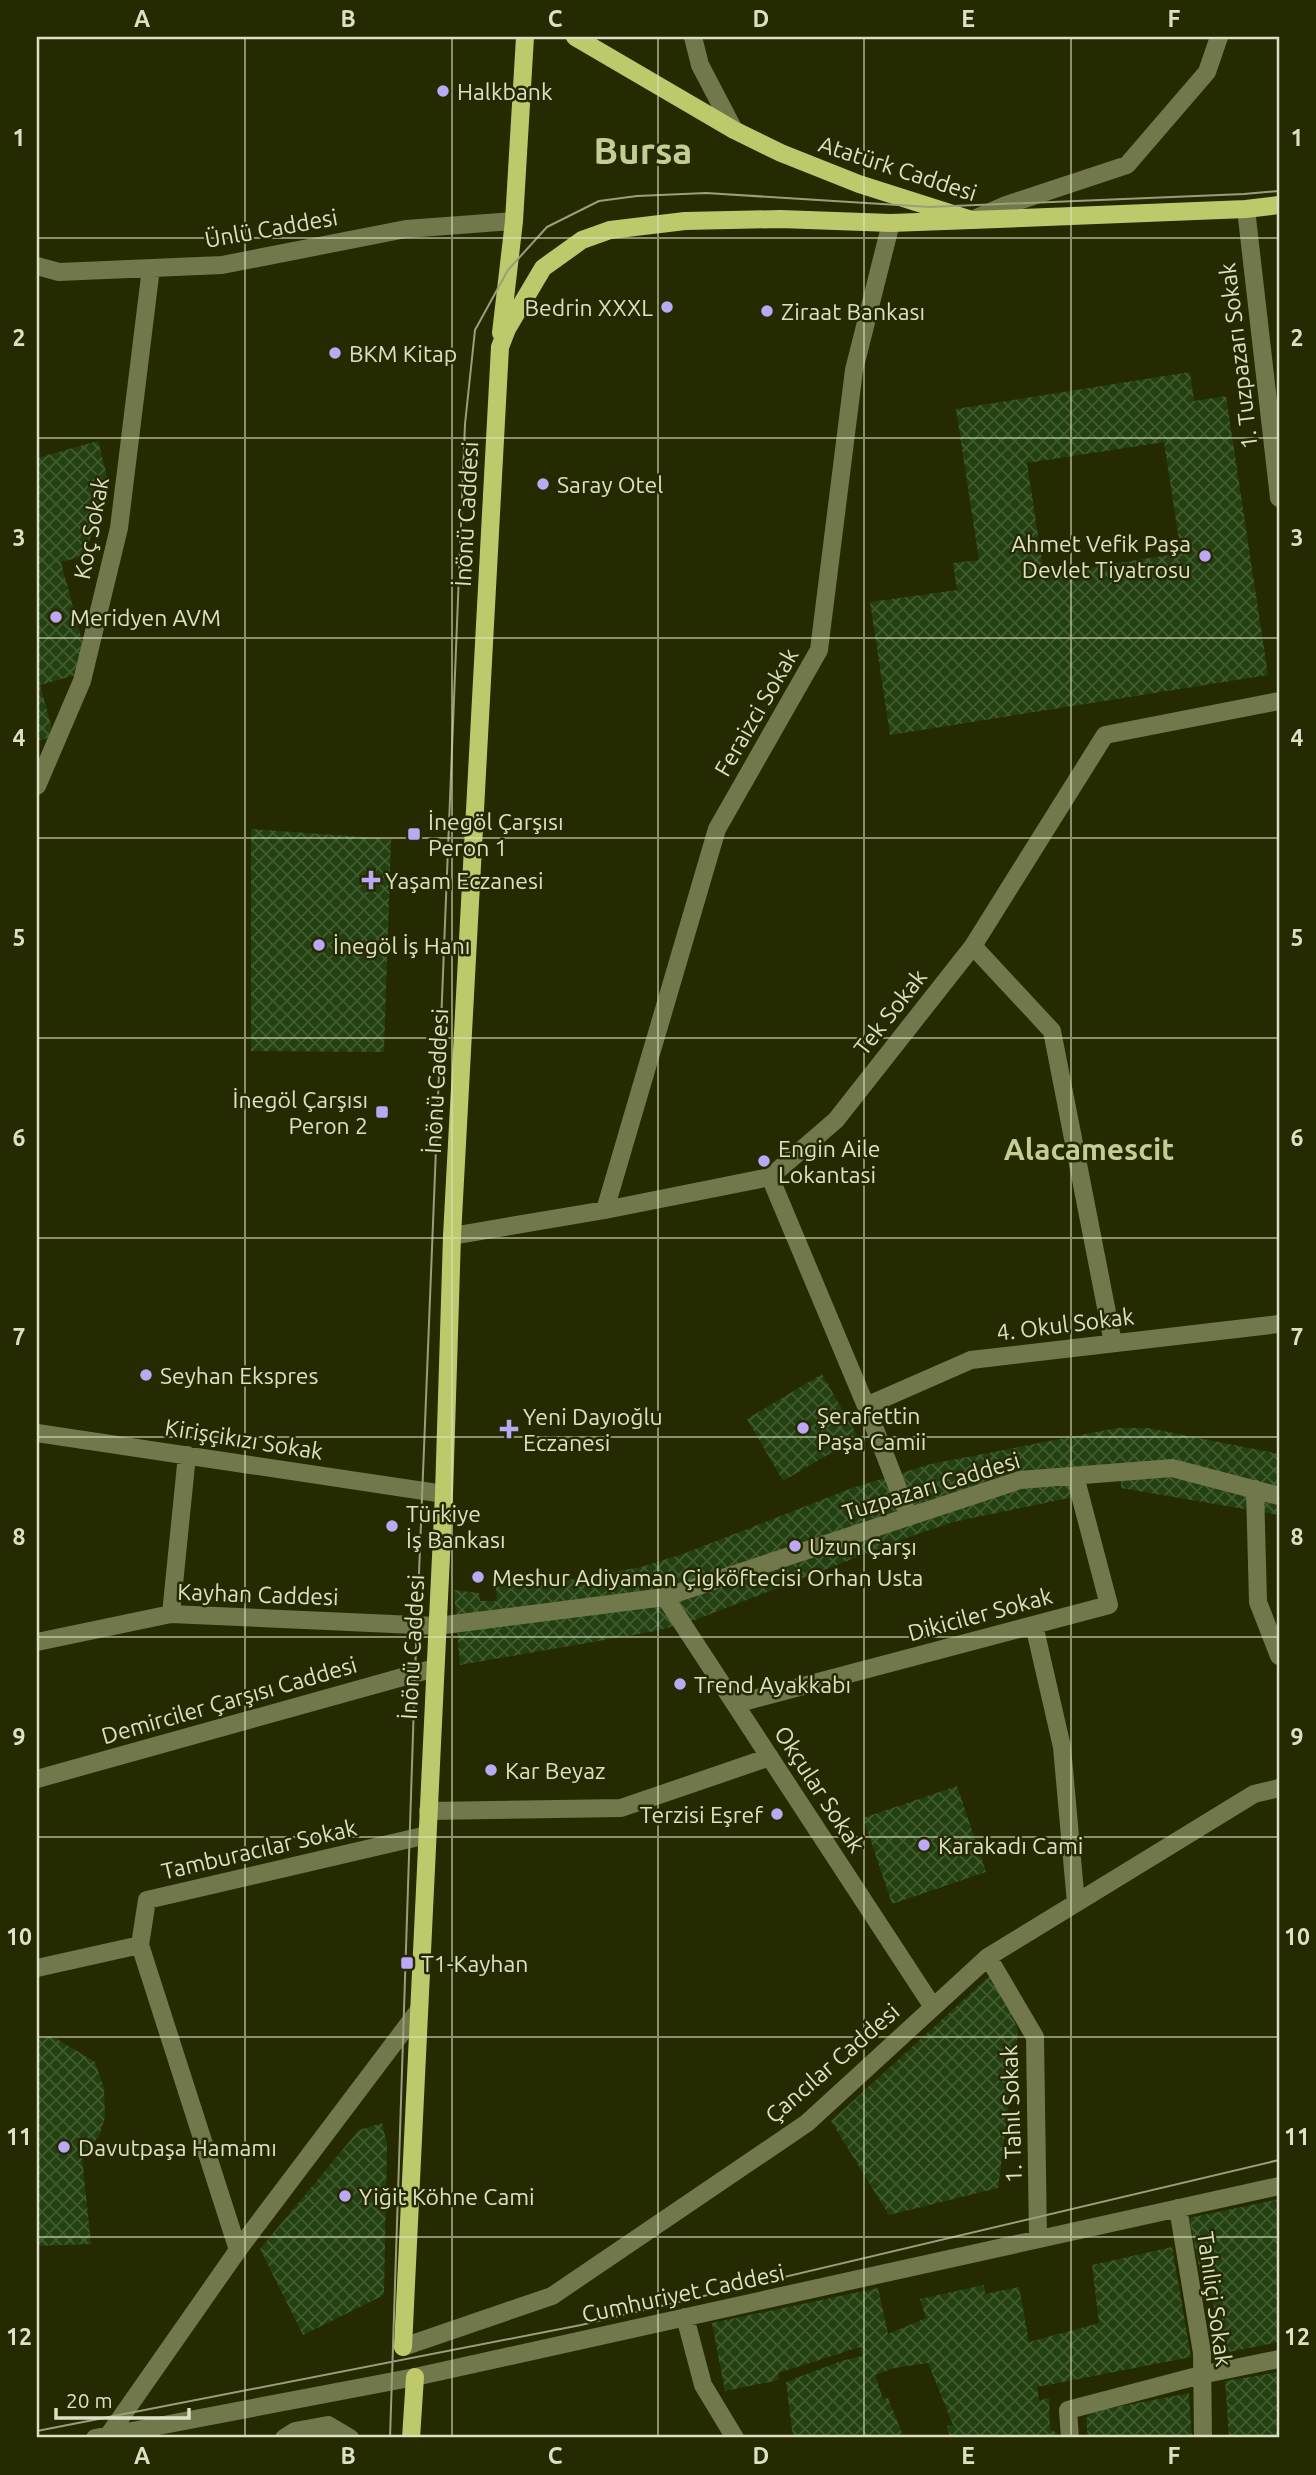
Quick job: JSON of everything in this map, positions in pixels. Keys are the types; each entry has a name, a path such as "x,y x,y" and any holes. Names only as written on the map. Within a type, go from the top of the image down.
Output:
{"main road":[{"path":"500,347 514,221 525,37"},
{"name":"Atatürk Caddesi","path":"575,37 734,130 815,169 972,220 1245,209 1279,205"},
{"name":"İnönü Caddesi","path":"403,2347 444,1494 452,1236 500,347 543,268 582,240 610,230 684,221 780,219 891,223 972,220"},
{"path":"411,2438 415,2377"}],"street":[{"path":"693,37 700,65 734,130"},
{"path":"972,220 1006,205 1127,165 1207,72 1219,37"},
{"name":"1. Tuzpazarı Sokak","path":"1245,209 1279,498"},
{"name":"Ünlü Caddesi","path":"37,266 59,272 222,265 406,229 514,221"},
{"name":"Feraizci Sokak","path":"605,1210 717,829 819,650 854,370 891,223"},
{"name":"Koç Sokak","path":"37,786 82,681 119,528 151,268"},
{"name":"Tek Sokak","path":"452,1236 605,1210 770,1177 836,1120 973,946 1105,735 1279,701"},
{"path":"973,946 1052,1031 1114,1343"},
{"path":"770,1177 866,1406 909,1517"},
{"name":"4. Okul Sokak","path":"866,1406 971,1360 1279,1324"},
{"name":"Kirişçikızı Sokak","path":"37,1433 444,1494"},
{"path":"171,1614 187,1455"},
{"name":"Tuzpazarı Caddesi","path":"437,1626 665,1597 1020,1480 1172,1468 1279,1496"},
{"name":"Dikiciler Sokak","path":"735,1704 1109,1605 1075,1476"},
{"path":"1255,1489 1258,1602 1279,1657"},
{"name":"Okçular Sokak","path":"665,1597 933,2007"},
{"name":"Kayhan Caddesi","path":"37,1642 171,1614 437,1626"},
{"path":"1034,1625 1062,1747 1076,1903"},
{"name":"Demirciler Çarşısı Caddesi","path":"37,1779 435,1668"},
{"path":"428,1811 621,1808 770,1757"},
{"name":"Çancılar Caddesi","path":"403,2347 552,2296 807,2123 988,1957 1254,1794 1279,1788"},
{"name":"Tamburacılar Sokak","path":"140,1945 147,1900 427,1835"},
{"path":"37,1968 140,1945 238,2250"},
{"name":"1. Tahıl Sokak","path":"988,1957 1035,2037 1038,2239"},
{"path":"102,2437 238,2250 419,2010"},
{"name":"Cumhuriyet Caddesi","path":"102,2437 415,2377 1279,2186"},
{"name":"Tahıliçi Sokak","path":"1178,2208 1202,2353 1203,2438"},
{"path":"685,2317 703,2385 736,2438"},
{"path":"1070,2438 1068,2410 1201,2375 1279,2359"},
{"path":"284,2438 295,2431 328,2425 351,2438"}],"building":[{"name":"Ahmet Vefik Paşa Devlet Tiyatrosu","path":"1190,372 1194,401 1226,396 1268,675 890,735 870,602 957,590 953,563 979,560 956,409","holes":["1164,442 1181,553 1044,575 1027,463"]},
{"name":"Meridyen AVM","path":"98,441 109,484 84,556 61,562 90,671 40,685 54,736 37,741 37,458"},
{"name":"İnegöl İş Hanı","path":"251,829 391,839 384,1052 251,1051"},
{"name":"Şerafettin Paşa Camii","path":"822,1374 858,1437 783,1481 747,1419"},
{"name":"Uzun Çarşı","path":"1117,1428 1148,1428 1279,1454 1279,1515 1121,1488 1121,1480 1085,1481 1088,1494 953,1522 695,1620 656,1631 460,1665 454,1590 479,1593 480,1601 497,1601 496,1587 568,1580 641,1567 683,1554 852,1488 931,1464"},
{"name":"Karakadı Cami","path":"957,1786 986,1872 892,1904 863,1818"},
{"path":"994,1972 1018,2030 998,2188 889,2215 831,2121"},
{"name":"Davutpaşa Hamamı","path":"52,2036 95,2062 104,2088 105,2117 99,2136 82,2157 91,2244 37,2246 37,2038"},
{"name":"Yiğit Köhne Cami","path":"382,2123 387,2144 384,2295 303,2335 260,2249 359,2130"},
{"path":"1279,2199 1279,2342 1224,2353 1208,2280 1202,2281 1189,2218"},
{"path":"1172,2247 1191,2357 1037,2387 1039,2401 1049,2398 1050,2429 1057,2433 1057,2438 950,2438 947,2426 953,2425 928,2363 894,2368 875,2375 883,2399 888,2398 904,2438 793,2438 786,2382 862,2356 860,2347 778,2373 779,2380 725,2391 712,2323 878,2288 888,2334 926,2318 920,2299 984,2285 985,2294 1019,2287 1029,2342 1099,2323 1092,2265"},
{"path":"1279,2372 1279,2438 1229,2438 1225,2381"},
{"path":"1189,2393 1192,2438 1088,2438 1086,2419 1091,2412"}],"tram line":[{"path":"390,2438 415,1673 465,424 475,330 508,270 547,227 599,201 637,196 706,193 930,207 1279,191"},
{"path":"37,2431 581,2325 1279,2160"}],"place":[{"name":"Halkbank","path":"443,91"},
{"name":"Bedrin XXXL","path":"667,307"},
{"name":"Ziraat Bankası","path":"767,311"},
{"name":"BKM Kitap","path":"335,353"},
{"name":"Saray Otel","path":"543,484"},
{"name":"Ahmet Vefik Paşa Devlet Tiyatrosu","path":"1205,556"},
{"name":"Meridyen AVM","path":"56,617"},
{"name":"İnegöl Çarşısı Peron 1","path":"414,834"},
{"name":"Yaşam Eczanesi","path":"371,880"},
{"name":"İnegöl İş Hanı","path":"319,945"},
{"name":"İnegöl Çarşısı Peron 2","path":"382,1112"},
{"name":"Engin Aile Lokantasi","path":"764,1161"},
{"name":"Seyhan Ekspres","path":"146,1375"},
{"name":"Şerafettin Paşa Camii","path":"803,1428"},
{"name":"Yeni Dayıoğlu Eczanesi","path":"509,1429"},
{"name":"Türkiye İş Bankası","path":"392,1526"},
{"name":"Uzun Çarşı","path":"795,1546"},
{"name":"Meshur Adiyaman Çigköftecisi Orhan Usta","path":"478,1577"},
{"name":"Trend Ayakkabı","path":"680,1684"},
{"name":"Kar Beyaz","path":"491,1770"},
{"name":"Terzisi Eşref","path":"777,1814"},
{"name":"Karakadı Cami","path":"924,1845"},
{"name":"T1-Kayhan","path":"407,1963"},
{"name":"Davutpaşa Hamamı","path":"64,2147"},
{"name":"Yiğit Köhne Cami","path":"345,2196"}],"district":[{"name":"Bursa","path":"643,150"},
{"name":"Alacamescit","path":"1089,1149"}]}
